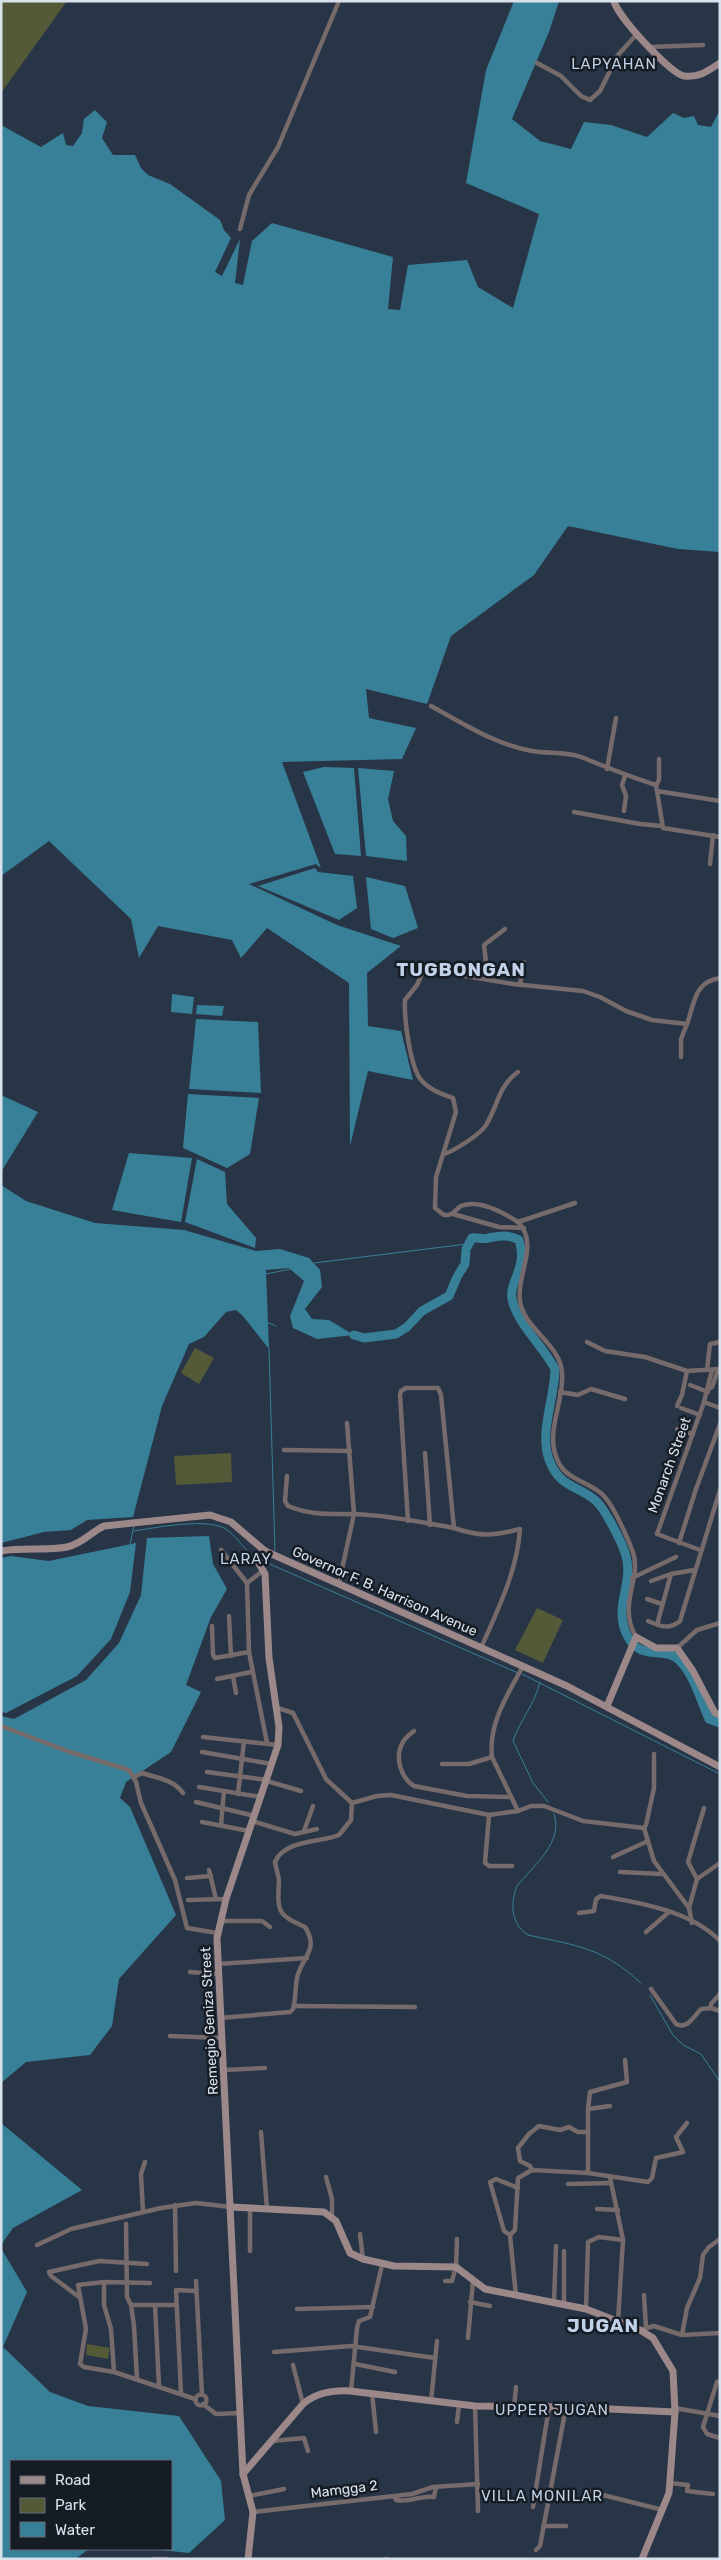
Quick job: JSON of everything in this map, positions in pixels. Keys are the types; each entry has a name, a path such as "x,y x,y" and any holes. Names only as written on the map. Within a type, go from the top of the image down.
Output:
{"street":[{"path":"240,229 249,195 278,147 339,1"},
{"path":"614,1 620,15 670,68 684,76 704,74 720,64"},
{"path":"537,62 561,76 581,96 590,100 600,91 618,55 636,34"},
{"path":"650,47 703,45"},
{"path":"431,706 471,729 531,751 561,753 580,757 625,776 656,785"},
{"path":"607,769 616,718"},
{"path":"659,758 660,780 656,785 662,826"},
{"path":"624,811 626,796 622,785 625,776"},
{"path":"657,791 720,801"},
{"path":"574,812 662,826 668,830 720,837"},
{"path":"710,864 714,835"},
{"path":"488,980 484,945 505,929"},
{"path":"520,985 524,962"},
{"path":"524,1228 500,1226 453,1214 444,1215 435,1206 436,1177 456,1112 456,1106 453,1098 433,1089 420,1080 409,1038 405,1000 417,985 424,969 520,985 583,992 600,997 626,1011 652,1020 687,1024"},
{"path":"681,1057 681,1039 699,987 708,980 720,978"},
{"path":"444,1154 459,1149 484,1129 501,1090 518,1072"},
{"path":"518,1222 575,1203"},
{"path":"453,1214 461,1206 472,1205 504,1213 524,1228 528,1241 520,1300 522,1311 559,1360 562,1372 555,1417 554,1442 560,1466 570,1475 604,1495 633,1553 635,1564 628,1598 628,1617 634,1641 607,1706"},
{"path":"587,1342 605,1351 645,1357 687,1371 719,1370"},
{"name":"Monarch Street","path":"708,1391 708,1348 710,1344 720,1342"},
{"name":"Monarch Street","path":"700,1550 657,1534 708,1391 712,1387 719,1370"},
{"path":"687,1371 679,1407 700,1415"},
{"path":"690,1385 708,1391"},
{"path":"408,1521 400,1395 401,1391 406,1388 438,1388 441,1395 454,1528"},
{"path":"560,1392 578,1395 591,1389 625,1399"},
{"path":"704,1402 720,1408"},
{"path":"339,1583 354,1514 347,1423"},
{"path":"679,1543 696,1489 720,1424"},
{"path":"677,1429 693,1434"},
{"path":"284,1450 350,1451"},
{"path":"425,1453 430,1525"},
{"path":"288,1476 285,1501 288,1506 320,1514 354,1514 454,1528 472,1534 492,1536 520,1529 518,1555 510,1582 481,1648"},
{"path":"648,1621 658,1623 664,1628 676,1625 680,1621 700,1550 720,1490"},
{"name":"Governor F. B. Harrison Avenue","path":"1,1551 68,1547 80,1543 90,1534 104,1526 203,1515 230,1522 262,1556 339,1583 481,1648 520,1671 607,1706 720,1767"},
{"path":"221,1550 247,1583 251,1672 267,1743"},
{"path":"247,1583 264,1570 262,1556"},
{"path":"632,1578 676,1557"},
{"name":"Remegio Geniza Street","path":"243,2474 224,2070 219,2018 217,1933 226,1899 278,1745 279,1727 269,1658 264,1570"},
{"path":"651,1581 671,1574 694,1570"},
{"path":"658,1623 671,1574"},
{"path":"647,1599 662,1604"},
{"path":"229,1616 231,1656"},
{"path":"634,1641 656,1648 677,1648 697,1630 720,1622"},
{"path":"212,1626 214,1657 249,1652"},
{"path":"677,1648 693,1671 715,1713 720,1715"},
{"path":"518,1811 492,1757 493,1734 499,1713 520,1671"},
{"path":"217,1678 251,1672"},
{"path":"233,1676 236,1693"},
{"path":"219,2018 290,2012 294,2006 297,1977 311,1946 307,1929 288,1919 280,1912 277,1895 279,1879 275,1862 282,1853 305,1842 339,1835 351,1820 352,1804 326,1779 293,1714 275,1707"},
{"path":"1,1726 70,1752 129,1770 134,1777 141,1803 174,1880 187,1928 217,1933"},
{"path":"414,1730 403,1741 400,1748 401,1770 408,1782 414,1786 467,1796 511,1797"},
{"path":"203,1736 278,1745"},
{"path":"238,1794 244,1741"},
{"path":"202,1752 273,1764"},
{"path":"654,1754 654,1788 644,1828 654,1861 689,1908"},
{"path":"442,1764 469,1764 492,1757"},
{"path":"207,1772 267,1781 301,1790"},
{"path":"134,1777 142,1773 162,1778 174,1784 182,1793"},
{"path":"200,1787 261,1797"},
{"path":"220,1825 224,1791"},
{"path":"352,1804 377,1796 391,1796 489,1815 518,1811 531,1806 544,1806 582,1821 644,1828"},
{"path":"196,1802 223,1808 295,1834 318,1829"},
{"path":"304,1831 313,1806"},
{"path":"697,1879 688,1862 704,1808"},
{"path":"489,1815 485,1863 490,1866 512,1866"},
{"path":"202,1822 249,1831"},
{"path":"612,1857 648,1841"},
{"path":"692,1923 689,1908 697,1879 720,1864"},
{"path":"209,1870 216,1899"},
{"path":"620,1872 662,1874"},
{"path":"187,1878 211,1876"},
{"path":"579,1913 594,1911 596,1899 601,1896 637,1902 669,1912 710,1931 720,1941"},
{"path":"188,1900 226,1899"},
{"path":"646,1932 669,1912"},
{"path":"219,1922 262,1921 270,1927"},
{"path":"217,1964 307,1958"},
{"path":"190,1972 218,1974"},
{"path":"651,1989 673,2020 680,2026 685,2025 701,2009 711,2008 720,2011"},
{"path":"711,2008 711,2004 720,1994"},
{"path":"294,2006 415,2007"},
{"path":"170,2036 221,2038"},
{"path":"588,2173 587,2132 590,2092 627,2082 625,2060"},
{"path":"224,2070 265,2068"},
{"path":"588,2109 610,2106"},
{"path":"568,2184 611,2180 651,2180 656,2158 683,2152 676,2137 687,2123"},
{"path":"532,2170 530,2166 520,2161 518,2148 529,2134 539,2126 560,2130 570,2127 578,2132 587,2132"},
{"path":"261,2132 266,2209"},
{"path":"143,2212 142,2174 145,2162"},
{"path":"510,2236 515,2230 518,2178 532,2170 588,2173 611,2180"},
{"path":"326,2176 332,2199 332,2216"},
{"path":"516,2296 510,2236 504,2231 490,2182 496,2179 518,2188"},
{"path":"611,2180 623,2240 618,2321"},
{"path":"37,2245 71,2230 175,2206 196,2204 250,2209 316,2211 332,2216 349,2251 363,2260 382,2265 456,2268 485,2289 564,2303 643,2329 653,2338 672,2367 675,2382 675,2410 670,2483 663,2510 642,2559"},
{"path":"175,2206 176,2271"},
{"path":"250,2209 250,2251"},
{"path":"597,2209 618,2210"},
{"path":"126,2224 127,2302 131,2306 137,2379"},
{"path":"360,2234 363,2260"},
{"path":"586,2309 588,2242 599,2238 623,2240"},
{"path":"445,2281 452,2281 456,2268 457,2239"},
{"path":"682,2335 687,2308 700,2278 703,2256 709,2247 720,2239"},
{"path":"554,2301 556,2246"},
{"path":"564,2251 564,2303"},
{"path":"79,2297 51,2276 49,2272 99,2261 147,2264"},
{"path":"351,2391 358,2323 370,2319 382,2265"},
{"path":"196,2281 202,2394 206,2398 203,2404"},
{"path":"468,2338 473,2281"},
{"path":"66,2287 104,2282 126,2284 150,2283"},
{"path":"104,2282 104,2304 111,2329 114,2372"},
{"path":"78,2285 86,2329 80,2364 84,2367 114,2372 181,2393 195,2399 198,2404 203,2404 216,2414 240,2413"},
{"path":"181,2393 176,2290 196,2290"},
{"path":"643,2329 644,2295"},
{"path":"470,2302 490,2306"},
{"path":"155,2305 159,2386"},
{"path":"131,2306 176,2305"},
{"path":"297,2309 373,2307"},
{"path":"643,2329 657,2326 682,2335 720,2333"},
{"path":"431,2402 437,2341"},
{"path":"274,2352 357,2346 435,2358"},
{"path":"355,2364 395,2372"},
{"path":"293,2365 303,2404"},
{"path":"720,2380 717,2382 706,2412 703,2430 707,2434 720,2438"},
{"path":"514,2407 516,2387"},
{"path":"248,2559 253,2512 243,2474 303,2404 323,2393 351,2391 475,2406 675,2410 706,2412 720,2416"},
{"path":"372,2393 376,2432"},
{"path":"195,2399 202,2394"},
{"path":"713,2394 720,2395"},
{"path":"457,2422 459,2405"},
{"path":"475,2406 478,2511"},
{"path":"533,2507 549,2407"},
{"path":"536,2550 540,2546 566,2407"},
{"path":"272,2441 304,2438 308,2451"},
{"path":"670,2483 688,2485 687,2491 712,2494"},
{"name":"Mamgga 2","path":"253,2512 412,2494 436,2487 478,2484"},
{"path":"394,2496 396,2500 400,2501 423,2496 434,2498 436,2487"},
{"path":"249,2496 284,2490"},
{"path":"591,2492 663,2510"},
{"path":"543,2526 566,2526"},
{"path":"154,2559 167,2559"}],"green space":[{"path":"1,1 67,1 1,93"},
{"path":"195,1348 214,1358 199,1384 181,1373"},
{"path":"231,1453 232,1482 176,1485 174,1456"},
{"path":"537,1608 563,1620 543,1663 515,1650"},
{"path":"87,2344 110,2348 108,2359 86,2355"}],"water":[{"path":"514,1 559,1 549,32 512,119 540,141 571,149 584,122 611,125 647,137 673,113 684,118 694,116 698,125 711,127 720,110 720,552 678,549 568,526 534,575 451,636 427,704 366,689 369,718 416,728 402,759 282,762 321,868 316,864 249,884 337,925 401,946 367,973 368,1026 401,1031 413,1080 368,1071 350,1146 349,983 267,928 241,958 232,940 158,926 139,958 131,919 49,841 1,876 1,125 41,147 63,133 66,145 73,146 82,133 84,119 95,110 107,122 102,138 113,155 135,155 141,168 148,175 170,184 220,220 224,230 231,238 215,272 222,276 240,239 235,283 243,285 252,241 272,223 393,257 388,309 400,310 408,265 467,260 478,287 513,308 539,214 466,183 486,70"},
{"path":"324,767 354,768 361,856 335,854 303,772"},
{"path":"358,768 394,771 388,799 393,821 406,836 407,861 366,856"},
{"path":"315,868 318,872 353,876 357,908 339,920 258,886"},
{"path":"366,877 405,886 418,928 393,938 371,929"},
{"path":"172,994 194,997 192,1014 171,1012"},
{"path":"197,1005 224,1006 222,1016 196,1014"},
{"path":"196,1019 258,1022 261,1093 189,1089"},
{"path":"188,1094 259,1098 250,1154 227,1168 183,1148"},
{"path":"1,1095 38,1112 1,1172"},
{"path":"129,1153 192,1158 181,1222 112,1210"},
{"path":"197,1159 225,1172 227,1204 256,1238 255,1248 185,1222"},
{"path":"1,1185 26,1201 95,1223 184,1230 256,1251 280,1249 309,1258 320,1270 322,1287 305,1309 312,1319 329,1320 354,1335 317,1339 293,1328 290,1316 304,1281 289,1268 266,1270 269,1349 236,1310 226,1312 204,1337 189,1344 162,1406 133,1517 87,1520 71,1530 44,1532 1,1543"},
{"path":"209,1536 213,1564 227,1589 211,1617 186,1685 201,1692 171,1752 126,1782 120,1798 130,1807 176,1915 119,1979 112,2026 90,2055 26,2062 1,2083 1,1716 14,1719 86,1680 119,1643 141,1595 147,1538"},
{"path":"136,1543 130,1592 111,1639 77,1676 6,1713 1,1712 1,1558 11,1556 49,1561"},
{"path":"1,2123 82,2190 13,2228 1,2245"},
{"path":"1,2248 27,2292 3,2347 50,2392 88,2406 179,2416 221,2481 225,2520 189,2553 161,2550 172,2550 172,2460 10,2460 10,2550 88,2550 75,2559 1,2559"}],"waterway":[{"path":"154,1229 172,1230"},
{"path":"354,1335 364,1338 396,1334 407,1327 422,1311 449,1296 465,1264 466,1249 472,1238 484,1239 504,1236 519,1240 521,1260 512,1289 513,1303 521,1321 555,1369 546,1428 547,1451 550,1462 559,1477 589,1495 599,1504 621,1543 628,1566 622,1616 628,1637 633,1645 646,1651 674,1656 680,1661 693,1681 709,1719 720,1723"},
{"path":"314,1263 467,1244"},
{"path":"266,1274 291,1269"},
{"path":"267,1322 276,1326"},
{"path":"269,1349 275,1551"},
{"path":"133,1531 182,1524 209,1524 229,1531 257,1558"},
{"path":"130,1544 134,1526"},
{"path":"263,1561 518,1673"},
{"path":"522,1674 720,1774"},
{"path":"540,1682 535,1698 513,1741 533,1783 548,1802"},
{"path":"554,1814 556,1824 551,1844 517,1886 513,1907 518,1925 528,1935 575,1946 601,1955 627,1971 641,1983"},
{"path":"650,1995 673,2035 683,2045 701,2054 720,2082"}],"district":[{"name":"LAPYAHAN","path":"614,64"},
{"name":"TUGBONGAN","path":"461,969"},
{"name":"LARAY","path":"246,1559"},
{"name":"JUGAN","path":"603,2325"},
{"name":"UPPER JUGAN","path":"552,2410"},
{"name":"VILLA MONILAR","path":"542,2496"}]}
